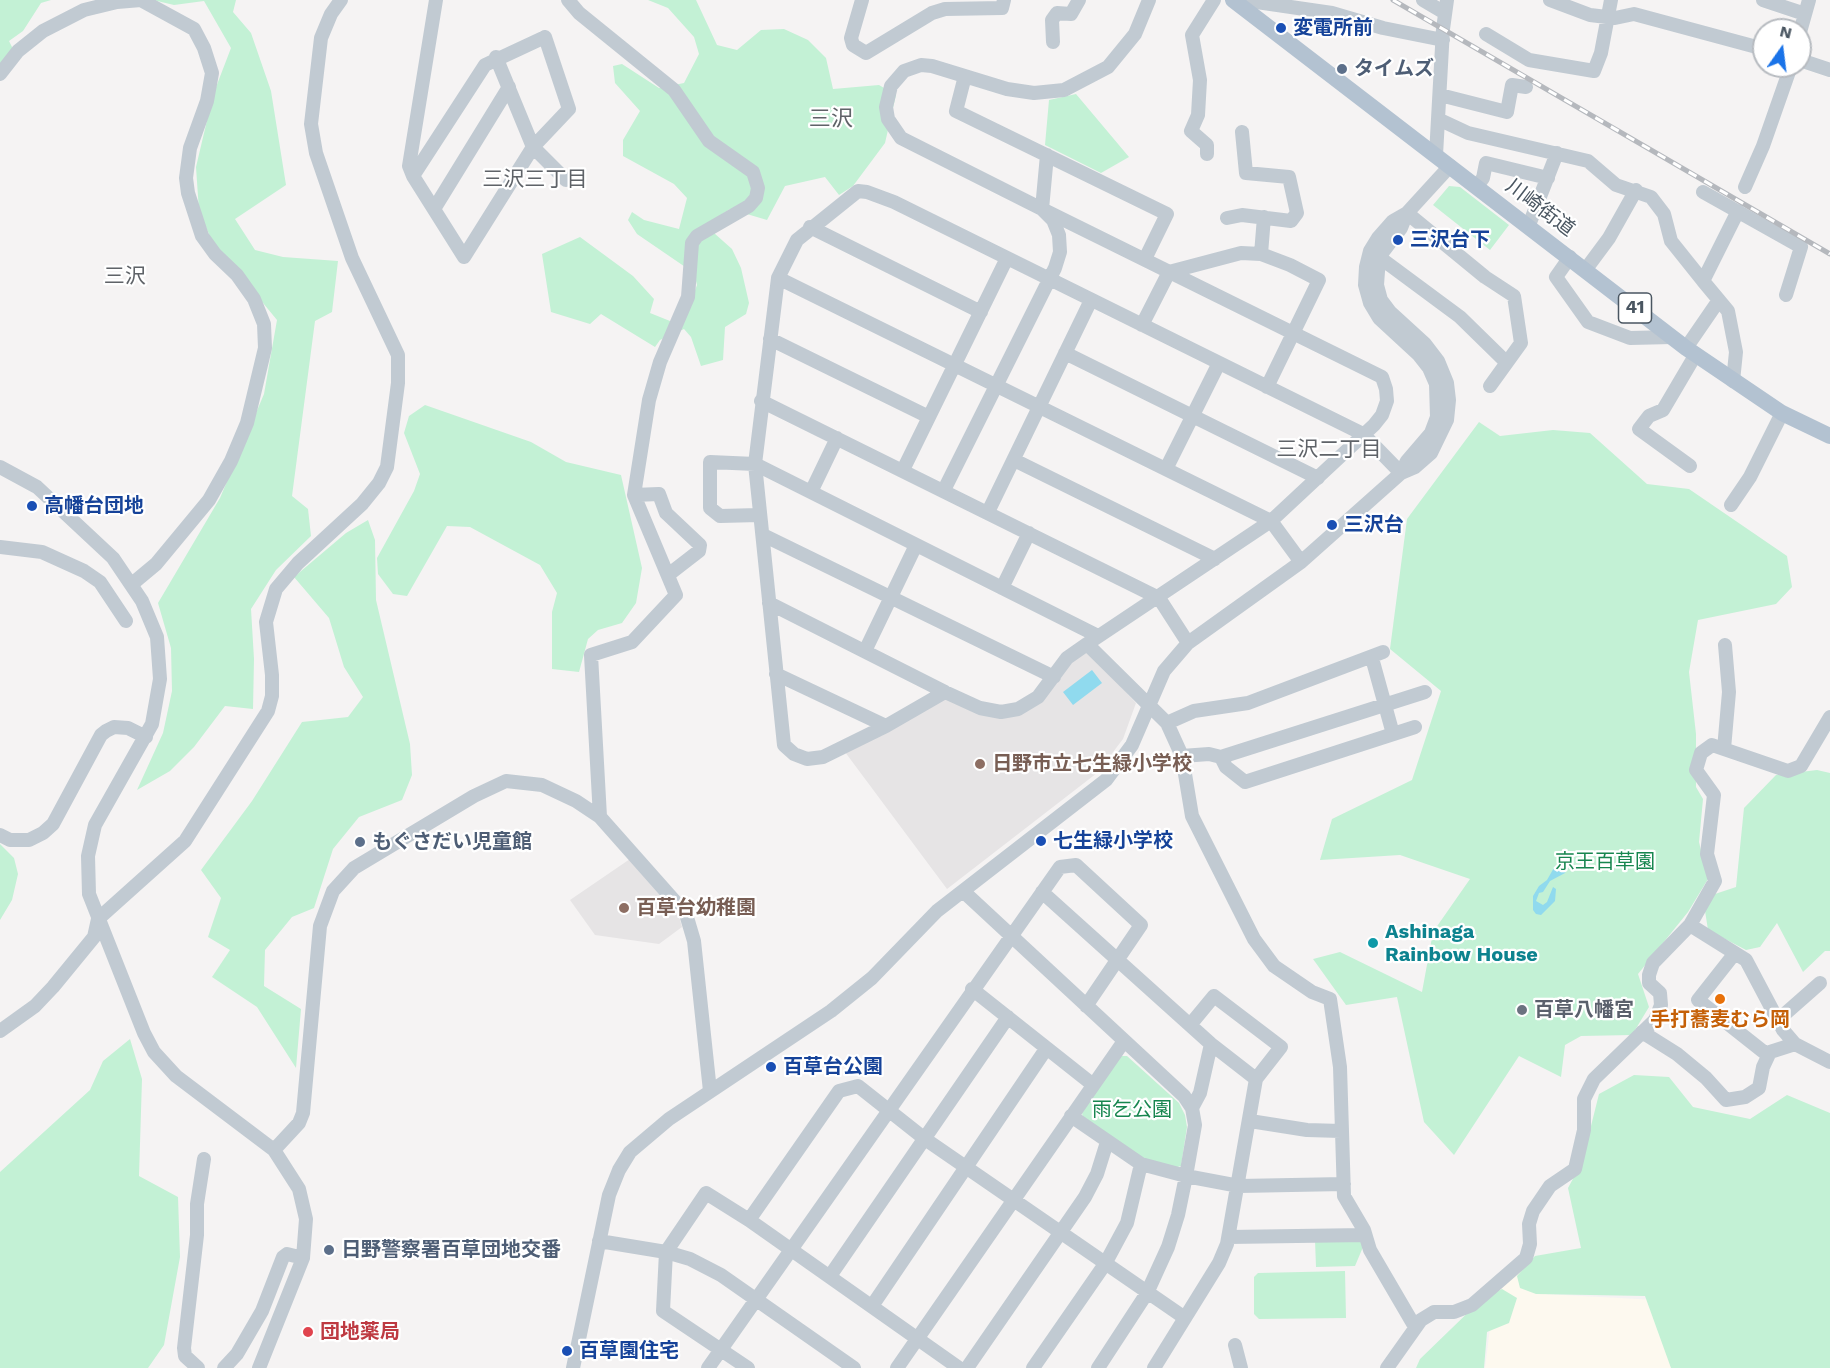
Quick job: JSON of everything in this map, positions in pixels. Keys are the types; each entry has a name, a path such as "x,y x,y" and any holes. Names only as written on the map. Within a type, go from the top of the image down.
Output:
{"main road":[{"name":"川崎街道","path":"1235,1 1691,351 1782,413 1830,436"}],"street":[{"path":"0,74 18,51 43,31 84,10 117,2 141,0 194,29 204,48 212,73 207,100 190,148 186,178 188,193 202,236 215,254 237,275 254,299 264,324 265,348 247,423 231,461 209,500 156,564 132,584"},
{"path":"0,1031 34,1006 53,987 94,937 98,919 185,841 268,711 272,696 271,665 265,630 272,597 287,574 368,498 384,474 390,457 398,383 396,349 352,258 316,153 311,124 321,38 331,14 341,0"},
{"path":"413,176 484,64 496,57 545,38 569,109 533,147 464,257 413,176 409,166 436,0"},
{"path":"568,0 579,13 674,90 709,141 753,172 758,181 756,198 749,206 697,237 692,243 688,297 660,362 649,400 634,495 676,595 632,642 591,655 600,817"},
{"path":"862,0 851,38 853,45 866,53 932,14 945,9 1002,8 1004,0"},
{"path":"1053,42 1047,20 1057,14 1071,14 1079,0"},
{"path":"769,603 981,708 1001,712 1018,709 1038,697 1067,658 1159,598 1271,520 1382,415 1387,401 1382,377 921,150 901,138 892,129 886,107 891,86 904,71 921,65 932,66 1007,90 1034,93 1064,90 1108,67 1135,34 1149,0"},
{"path":"1207,154 1207,145 1191,131 1198,116 1200,80 1192,35 1214,0"},
{"path":"1423,0 1446,7 1436,155"},
{"path":"1550,0 1590,15 1607,17 1634,14 1752,46"},
{"path":"1486,34 1528,60 1594,71 1601,53 1611,0"},
{"path":"1763,0 1804,14"},
{"path":"1803,18 1809,0"},
{"path":"1235,1 1250,1 1332,13 1383,28 1443,40"},
{"path":"496,57 533,147 566,180"},
{"path":"1812,64 1830,70"},
{"path":"965,76 956,111 1167,214 1145,259"},
{"path":"1745,187 1763,146 1787,78"},
{"path":"1440,95 1507,112 1512,86 1526,87"},
{"path":"434,209 509,87"},
{"path":"1438,119 1468,133 1588,161 1617,185 1636,190 1651,198 1664,214 1671,241 1728,311 1737,352 1733,381"},
{"path":"1227,218 1264,217 1291,221 1297,213 1289,177 1246,173 1242,132"},
{"path":"1529,225 1557,153"},
{"path":"1042,209 1047,155"},
{"path":"1477,186 1483,178 1486,163 1548,178"},
{"path":"1401,473 1407,461 1431,433 1437,417 1436,384 1429,368 1418,354 1379,318 1370,303 1365,285 1370,251 1393,221 1407,213 1450,166"},
{"path":"1586,269 1636,190"},
{"path":"945,692 886,726 823,757 807,759 794,754 784,745 759,515 756,464 761,401 778,278 797,240 810,227 858,191 894,202 1363,434 1401,473"},
{"path":"1703,192 1801,247 1786,295"},
{"path":"944,490 1049,279 1060,252 1059,235 1053,220 1042,209"},
{"path":"1703,281 1738,211"},
{"path":"573,1368 609,1195 619,1170 630,1152 653,1130 831,1011 872,978 937,911 1106,780 1132,745 1164,671 1188,643 1301,562 1401,473 1415,467 1431,453 1447,420 1449,400 1447,382 1438,361 1425,344 1390,312 1381,300 1376,270 1379,257 1401,228 1407,213"},
{"path":"1407,213 1485,277 1514,296 1521,343 1490,386"},
{"path":"1261,254 1264,217"},
{"path":"810,227 981,312"},
{"path":"1142,326 1168,272 1241,253 1261,254 1319,280 1267,387"},
{"path":"1379,257 1460,317 1506,362"},
{"path":"1570,257 1556,277 1588,322 1630,338 1672,337"},
{"path":"903,470 1007,258"},
{"path":"778,278 1271,520 1301,562"},
{"path":"988,512 1091,300"},
{"path":"1690,466 1639,429 1649,416 1663,410 1691,351 1719,300"},
{"path":"770,339 929,417"},
{"path":"1065,354 1318,478"},
{"path":"1166,469 1219,363"},
{"path":"761,401 1159,598 1188,643"},
{"path":"1731,506 1750,477 1782,413"},
{"path":"811,492 837,438"},
{"path":"1014,459 1215,558"},
{"path":"759,515 720,516 710,508 710,462 756,464 1002,588 1092,640 1148,706 1167,723 1182,756 1192,816 1254,939 1274,966 1312,992 1330,999 1340,1067 1344,1196 1365,1235 1370,1250 1415,1327"},
{"path":"0,468 37,487 113,558 132,584 153,625 160,658 159,693 146,737 106,803 93,834 87,873 89,894 144,1033 154,1052 176,1076 274,1150 290,1171 304,1205 307,1233 303,1258 260,1368"},
{"path":"634,495 659,494 666,513 700,545 699,551 668,575"},
{"path":"1002,588 1029,533"},
{"path":"762,536 1054,677"},
{"path":"865,651 916,545"},
{"path":"0,547 42,552 65,561 100,582 126,621"},
{"path":"100,582 119,569"},
{"path":"1724,749 1729,692 1725,645"},
{"path":"1167,723 1194,711 1248,703 1377,655 1393,734"},
{"path":"776,674 886,726"},
{"path":"1182,756 1209,754 1221,757 1425,692"},
{"path":"1387,1368 1415,1327 1434,1312 1454,1312 1472,1305 1526,1258 1530,1245 1529,1224 1533,1211 1550,1186 1575,1169 1584,1130 1584,1099 1594,1079 1655,1020 1661,1005 1660,993 1649,982 1648,975 1653,963 1690,925 1715,881 1707,854 1714,795 1696,770 1701,753 1712,745 1788,771 1801,766 1830,717"},
{"path":"0,835 10,840 28,840 43,833 53,824 101,735 106,730 114,727 128,728 146,737"},
{"path":"1221,757 1226,767 1245,782 1415,727"},
{"path":"274,1150 299,1123 303,1113 320,926 333,891 354,868 474,796 506,781 542,785 576,801 600,817 686,914 694,941 710,1091"},
{"path":"708,1368 1059,867 1076,865 1141,925 1086,1006"},
{"path":"964,892 1184,1096 1192,1108 1195,1125 1186,1176 1171,1237 1147,1293 1098,1368"},
{"path":"1042,892 1211,1044 1256,1079"},
{"path":"1690,925 1746,960 1778,1020 1795,1044 1830,1062"},
{"path":"1735,953 1698,1000 1765,1053 1795,1044"},
{"path":"1778,1020 1820,983"},
{"path":"972,989 1092,1084"},
{"path":"1154,1368 1219,1263 1229,1237 1256,1079 1281,1047 1214,996 1190,1024"},
{"path":"830,1276 1008,1017"},
{"path":"1642,1032 1677,1054 1706,1078 1726,1100 1745,1097 1759,1088 1763,1067 1770,1052"},
{"path":"897,1368 1124,1041"},
{"path":"1192,1108 1200,1094 1211,1044"},
{"path":"872,1306 1046,1049"},
{"path":"749,1220 839,1091 858,1086 925,1139 1185,1318"},
{"path":"1071,1116 1141,1164 1186,1176 1239,1186 1344,1184"},
{"path":"1250,1120 1307,1130 1341,1131"},
{"path":"967,1368 1062,1234 1097,1174 1107,1142"},
{"path":"198,1368 185,1356 184,1348 197,1235 197,1204 204,1159"},
{"path":"1033,1368 1105,1264 1127,1223 1141,1164"},
{"path":"748,1368 663,1311 666,1252 706,1193 749,1220 960,1368"},
{"path":"1229,1237 1365,1235"},
{"path":"599,1241 666,1252 690,1259 721,1275 854,1368"},
{"path":"224,1368 237,1354 262,1311 283,1257 287,1254 303,1258"},
{"path":"1234,1345 1248,1367"}],"shaded area":[{"name":"日野市立七生緑小学校","path":"1084,652 1091,654 1136,703 1123,739 1097,773 947,889 845,752 944,697 1021,713 1071,661"},
{"name":"百草台幼稚園","path":"630,859 679,916 682,927 659,944 595,935 570,900"},
{"path":"1522,1269 1544,1294 1656,1300 1674,1368 1485,1368 1495,1288"}],"green space":[{"path":"0,0 51,0 41,3 23,31 9,41 14,51 0,66"},
{"path":"153,0 236,0 233,12 251,33 271,91 286,185 235,219 255,250 283,257 338,261 332,312 315,321 292,496 308,509 311,536 276,570 251,609 254,659 253,709 225,706 194,747 170,771 137,790 163,733 172,691 171,648 158,603 220,498 264,394 277,320 212,241 199,211 196,167 213,95 231,48 204,1 174,5"},
{"path":"648,0 696,0 717,45 737,50 761,30 784,29 808,40 826,58 833,89 879,85 896,95 885,143 853,186 839,195 825,177 785,186 767,220 730,209 705,225 732,249 741,268 749,303 746,314 725,327 723,360 701,366 691,337 684,329 660,340 655,347 601,314 590,324 551,312 542,254 580,237 633,276 654,299 650,313 670,321 685,317 697,285 694,273 637,234 628,220 632,212 644,220 679,229 687,198 674,184 623,156 623,140 640,111 615,83 613,66 622,64 659,88 684,83 699,54 694,37 668,8"},
{"path":"1076,94 1129,157 1101,173 1045,145 1049,100"},
{"path":"1449,186 1460,187 1509,225 1490,250 1433,205"},
{"path":"425,405 531,442 566,462 621,475 642,568 636,603 622,623 598,630 588,639 579,672 552,669 552,612 557,593 540,565 470,527 447,526 407,596 393,594 378,574 377,558 414,491 420,474 404,433 409,416"},
{"name":"京王百草園","path":"1479,422 1500,436 1553,430 1590,433 1647,484 1689,489 1787,556 1792,587 1776,604 1698,620 1689,672 1696,734 1696,787 1703,799 1699,842 1708,879 1688,912 1638,974 1649,1007 1632,1035 1581,1036 1565,1045 1561,1077 1519,1056 1454,1155 1424,1122 1397,997 1346,1005 1313,959 1340,952 1422,992 1433,932 1470,879 1400,855 1320,860 1332,819 1412,780 1441,691 1390,649 1407,519"},
{"path":"368,520 375,540 376,600 410,744 412,775 402,800 359,817 333,849 314,908 292,917 265,950 264,986 301,1009 296,1068 257,1007 212,977 230,950 208,937 221,898 201,870 252,801 302,722 348,717 363,697 344,667 329,618 294,577 346,533"},
{"path":"1817,770 1830,773 1830,951 1825,951 1803,972 1777,923 1760,947 1746,950 1708,930 1703,898 1736,887 1744,808 1776,775"},
{"path":"0,844 14,858 18,874 12,900 0,920"},
{"path":"130,1039 142,1079 139,1176 178,1197 180,1257 164,1345 148,1368 0,1368 0,1172 90,1090 103,1061"},
{"name":"雨乞公園","path":"1121,1056 1127,1056 1179,1103 1185,1115 1187,1127 1181,1166 1174,1168 1146,1161 1083,1120 1082,1112"},
{"path":"1634,1075 1669,1077 1693,1107 1750,1119 1787,1095 1830,1113 1830,1368 1671,1368 1645,1296 1536,1294 1520,1288 1517,1276 1535,1256 1581,1248 1568,1188 1582,1162 1599,1094"},
{"path":"1315,1240 1361,1241 1363,1247 1355,1266 1316,1267"},
{"path":"1345,1271 1346,1318 1259,1319 1254,1314 1254,1277 1258,1273"},
{"path":"1502,1289 1517,1298 1509,1323 1487,1332 1484,1368 1416,1368 1420,1359 1483,1298"}],"water":[{"path":"1092,670 1102,683 1073,705 1063,692"},
{"path":"1566,857 1568,863 1565,873 1550,881 1543,892 1539,893 1536,901 1543,905 1547,902 1553,887 1556,889 1555,901 1541,915 1536,914 1533,910 1533,896 1539,886 1547,880 1555,866 1563,863"}],"railway":[{"path":"1393,0 1830,254"}],"place":[{"name":"変電所前","path":"1281,28"},
{"name":"タイムズ","path":"1342,69"},
{"name":"三沢台下","path":"1398,240"},
{"name":"高幡台団地","path":"32,506"},
{"name":"三沢台","path":"1332,525"},
{"name":"日野市立七生緑小学校","path":"980,764"},
{"name":"七生緑小学校","path":"1041,841"},
{"name":"もぐさだい児童館","path":"360,842"},
{"name":"百草台幼稚園","path":"624,908"},
{"name":"Ashinaga Rainbow House","path":"1373,943"},
{"name":"手打蕎麦むら岡","path":"1720,999"},
{"name":"百草八幡宮","path":"1522,1010"},
{"name":"百草台公園","path":"771,1067"},
{"name":"日野警察署百草団地交番","path":"329,1250"},
{"name":"団地薬局","path":"308,1332"},
{"name":"百草園住宅","path":"567,1351"}],"district":[{"name":"三沢","path":"831,120"},
{"name":"三沢三丁目","path":"535,180"},
{"name":"三沢","path":"125,277"},
{"name":"三沢二丁目","path":"1329,450"}]}
